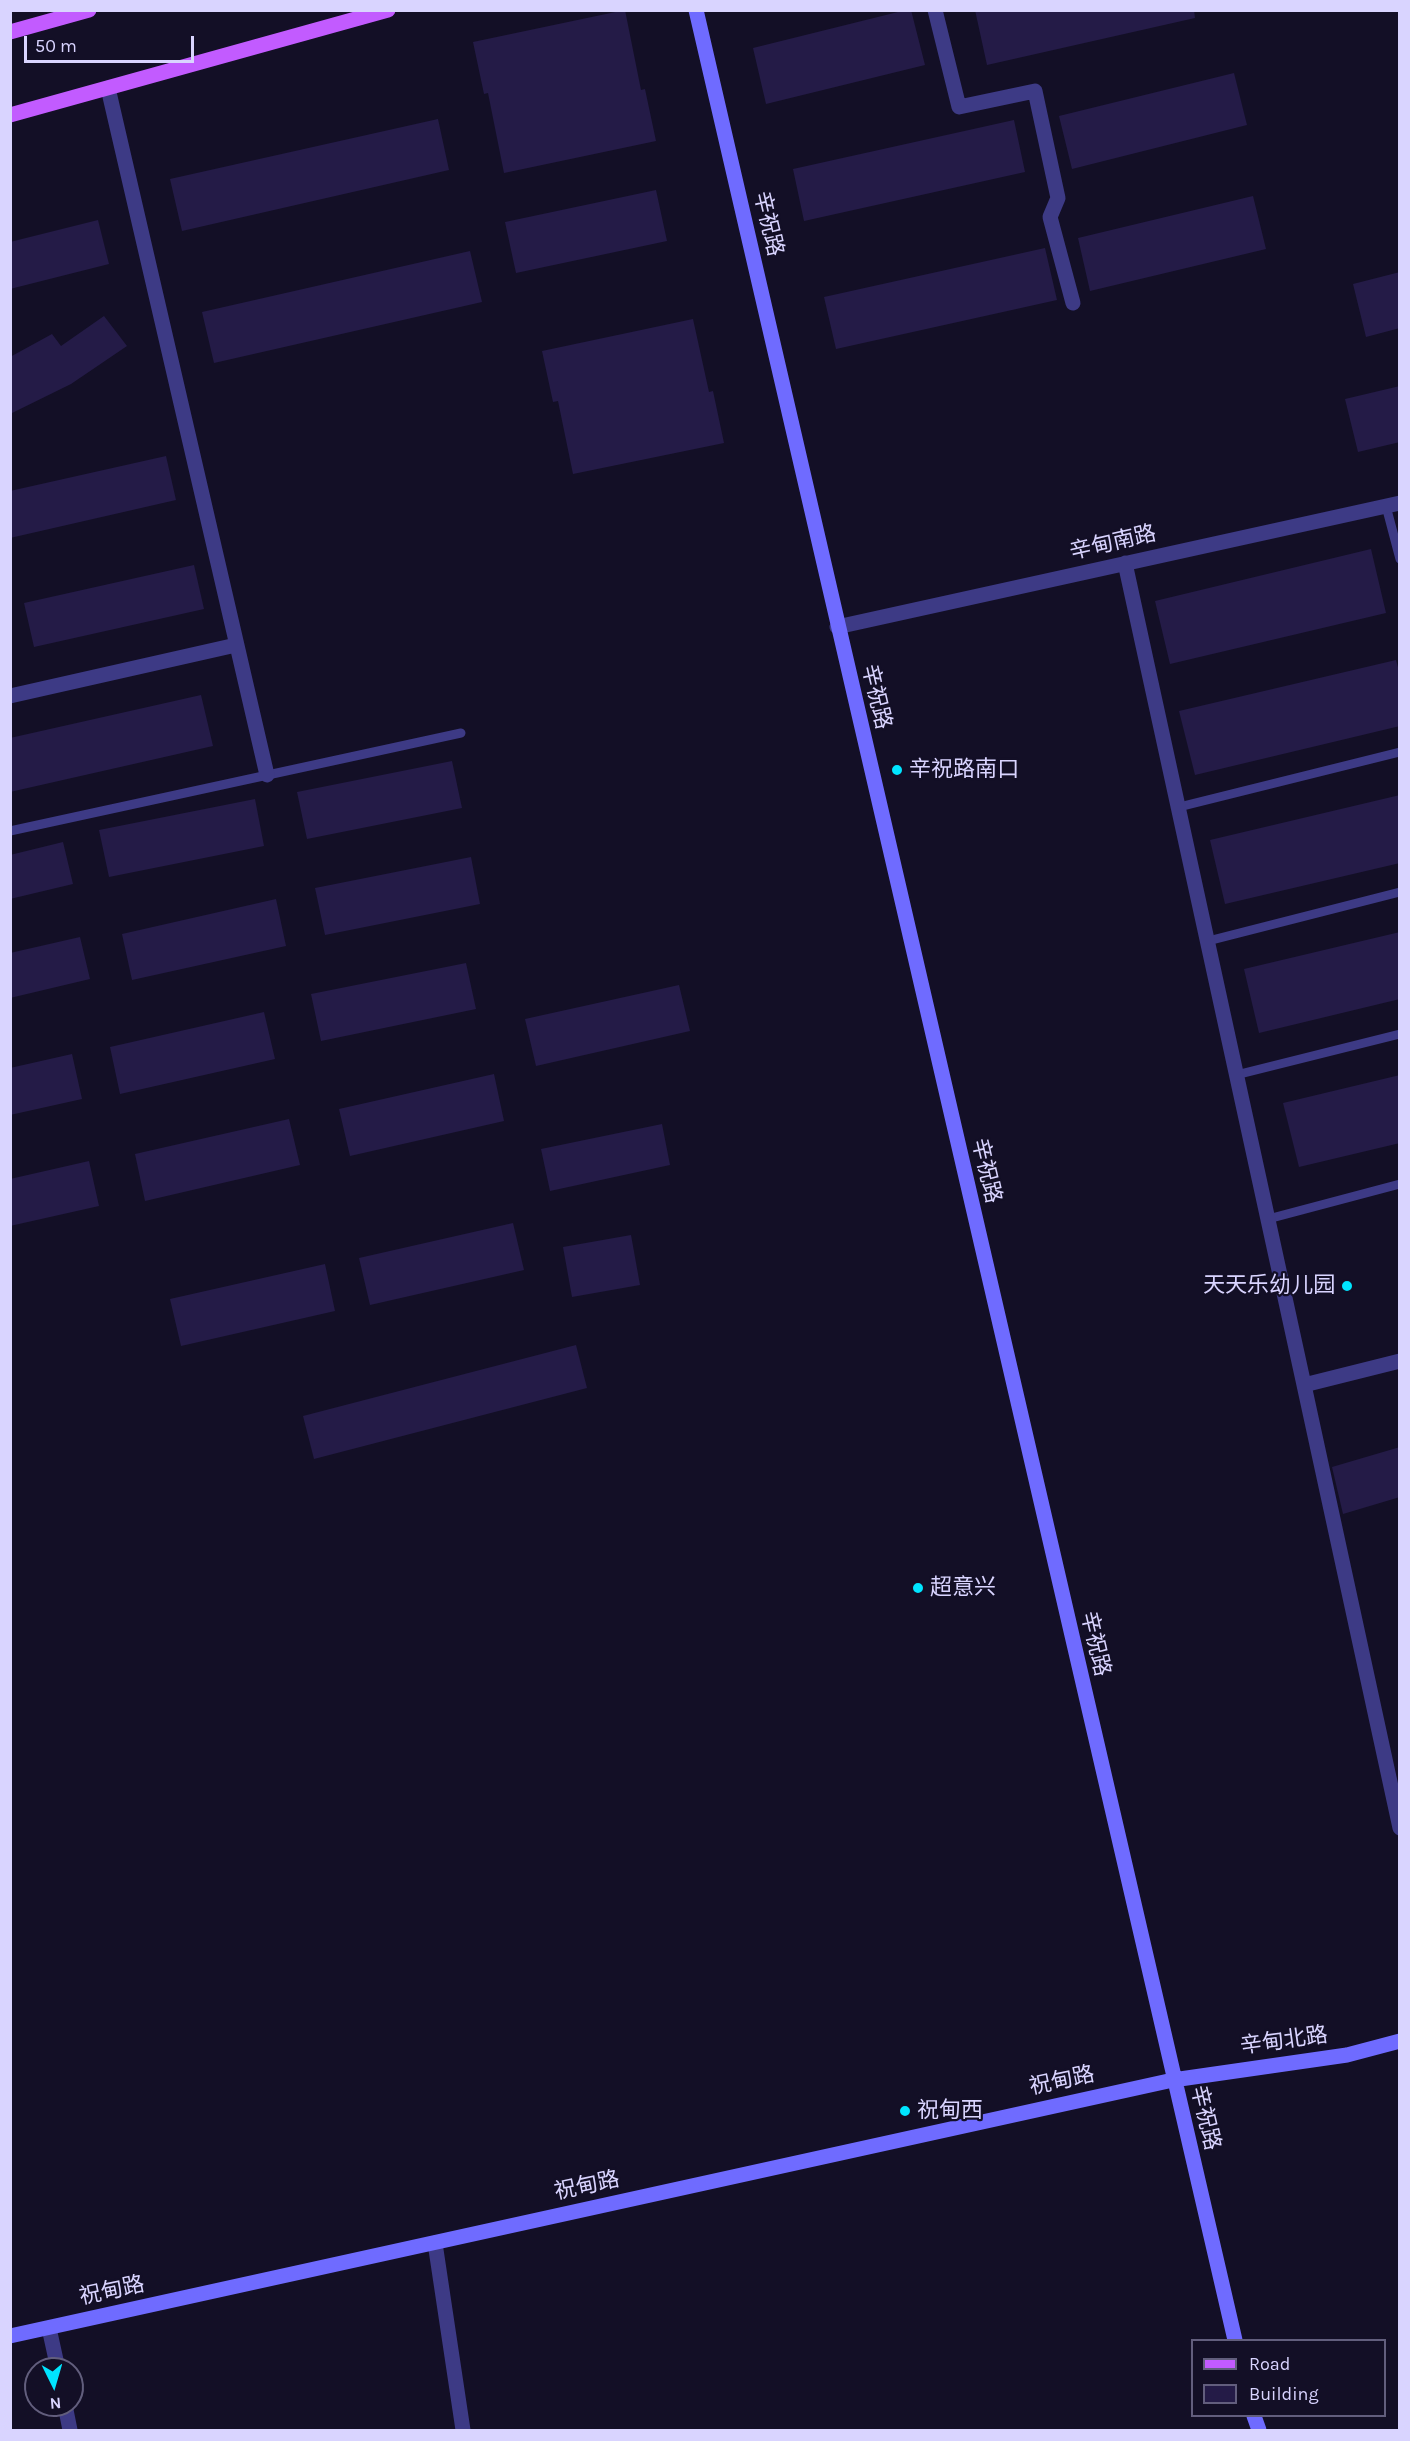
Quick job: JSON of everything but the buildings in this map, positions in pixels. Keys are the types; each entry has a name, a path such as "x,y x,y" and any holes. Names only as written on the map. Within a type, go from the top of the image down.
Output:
{"main road":[{"path":"10,32 89,10"},
{"path":"10,115 388,10"},
{"name":"辛祝路","path":"696,10 1173,2080 1235,2339"},
{"name":"辛甸北路","path":"1173,2080 1347,2055 1400,2041"},
{"name":"祝甸路","path":"10,2336 1173,2080"}],"street":[{"path":"935,10 959,107 1035,91 1058,198 1050,217 1073,303"},
{"path":"108,88 267,775"},
{"name":"辛甸南路","path":"837,627 1393,504"},
{"path":"1125,563 1400,1828"},
{"path":"10,696 236,645"},
{"path":"1304,1385 1400,1361"},
{"path":"435,2243 463,2430"},
{"path":"49,2328 55,2357"}],"lane":[{"path":"1393,504 1400,559"},
{"path":"10,831 461,733"},
{"path":"1179,807 1400,752"},
{"path":"1208,941 1400,892"},
{"path":"1236,1075 1400,1034"},
{"path":"1268,1219 1400,1184"}],"place":[{"name":"辛祝路南口","path":"897,770"},
{"name":"天天乐幼儿园","path":"1347,1286"},
{"name":"超意兴","path":"918,1588"},
{"name":"祝甸西","path":"905,2111"}]}
